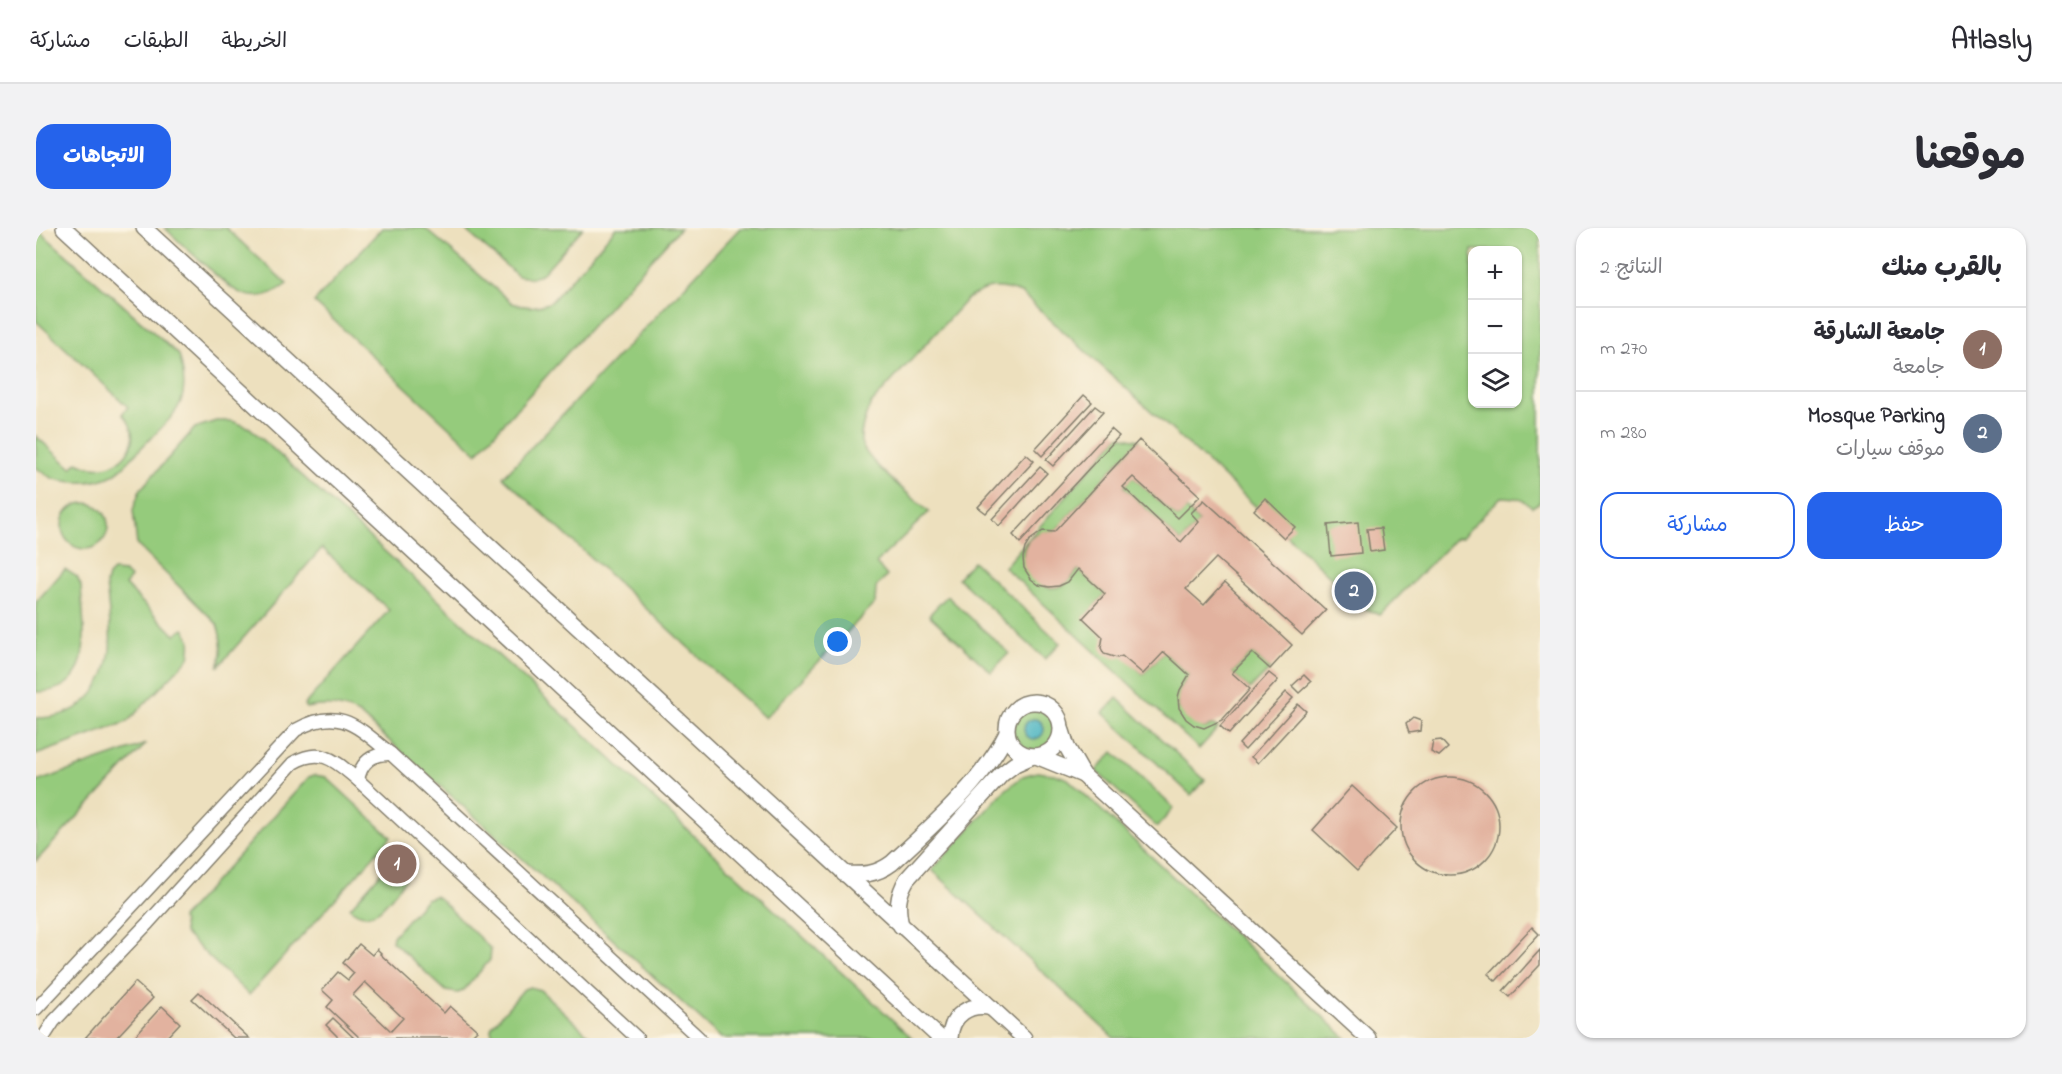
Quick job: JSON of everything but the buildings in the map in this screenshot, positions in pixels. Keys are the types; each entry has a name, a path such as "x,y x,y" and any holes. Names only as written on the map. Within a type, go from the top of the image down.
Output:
{"street":[{"path":"64,228 940,1038"},
{"path":"144,228 1024,1038"},
{"path":"844,874 871,874 883,870 928,828 990,763 1007,733 1011,714 1021,704 1029,701 1046,704 1053,709 1061,723 1066,747 1083,775 1368,1038"},
{"path":"36,1009 296,730 318,720 343,721 355,725 391,754 699,1038"},
{"path":"901,926 897,901 900,890 907,879 1009,768 1050,751 1060,739 1062,731"},
{"path":"1007,733 1010,742 1023,754 1083,775"},
{"path":"358,780 360,771 372,757 391,754"},
{"path":"43,1038 54,1021 148,923 293,763 312,755 333,760 358,780 637,1038"},
{"path":"928,828 941,841"},
{"path":"950,1038 952,1025 965,1010 978,1006 992,1008"}],"green space":[{"path":"36,228 179,355 184,385 179,406 165,424 122,468 100,480 65,481 52,478 36,468 36,436 71,468 77,462 91,467 104,467 116,463 131,447 133,436 130,425 122,414 128,407 36,321"},
{"path":"165,228 226,228 287,284 262,296 242,293 222,281"},
{"path":"382,228 425,228 512,303 532,307 551,302 616,228 680,228 477,453 314,302"},
{"path":"463,228 583,228 543,273 532,278 518,276"},
{"path":"740,228 1540,228 1540,502 1532,507 1518,499 1501,497 1462,537 1456,538 1380,615 1364,608 1021,293 993,288 981,291 967,299 870,405 861,432 861,441 870,458 929,512 876,563 887,576 876,587 875,603 765,718 503,477"},
{"path":"216,421 232,421 250,428 912,1038 721,1038 359,714 333,706 306,708 304,705 389,610 322,548 218,667 221,645 217,624 137,545 133,510 140,490 195,428"},
{"path":"1119,436 1139,440 1054,532 1035,535 1026,545 1024,558 1028,571 1038,582 1050,588 1064,584 1078,569 1105,594 1084,618 1143,674 1164,652 1189,675 1180,690 1179,708 1204,728 1214,725 1218,728 1199,749 1004,567"},
{"path":"1133,477 1178,518 1186,509 1199,522 1181,542 1123,487"},
{"path":"85,503 101,510 108,526 101,542 85,549 69,542 62,526 69,510"},
{"path":"973,561 1060,643 1045,659 958,578"},
{"path":"65,569 77,577 81,586 84,620 82,654 78,669 69,681 56,689 36,692 36,602"},
{"path":"113,571 124,572 131,578 125,585 175,635 184,629 190,642 189,658 127,722 36,755 36,718 51,717 77,708 96,690 102,678 110,650 110,617 106,584 108,576"},
{"path":"947,596 1009,653 991,672 929,615"},
{"path":"1252,653 1270,669 1250,689 1232,673"},
{"path":"1117,698 1205,780 1191,795 1103,713"},
{"path":"1034,708 1049,714 1055,729 1049,744 1034,750 1019,744 1013,729 1019,714"},
{"path":"146,744 36,861 36,782"},
{"path":"1113,752 1174,808 1157,827 1096,771"},
{"path":"1037,772 1068,779 1346,1038 1114,1038 932,870 1003,792 1023,776"},
{"path":"314,775 326,777 391,837 249,995 184,933 182,918 309,777"},
{"path":"395,857 404,865 405,880 381,909 367,915 359,914 350,908"},
{"path":"435,896 491,949 490,960 463,991 458,993 446,991 392,941 393,936 426,899"},
{"path":"530,987 540,990 592,1038 494,1038 492,1026 524,989"}],"water":[{"path":"1034,719 1041,722 1044,729 1041,736 1034,739 1027,736 1024,729 1027,722"}],"place":[{"name":"Mosque Parking","path":"1354,591"},
{"name":"جامعة الشارقة","path":"397,864"}]}
